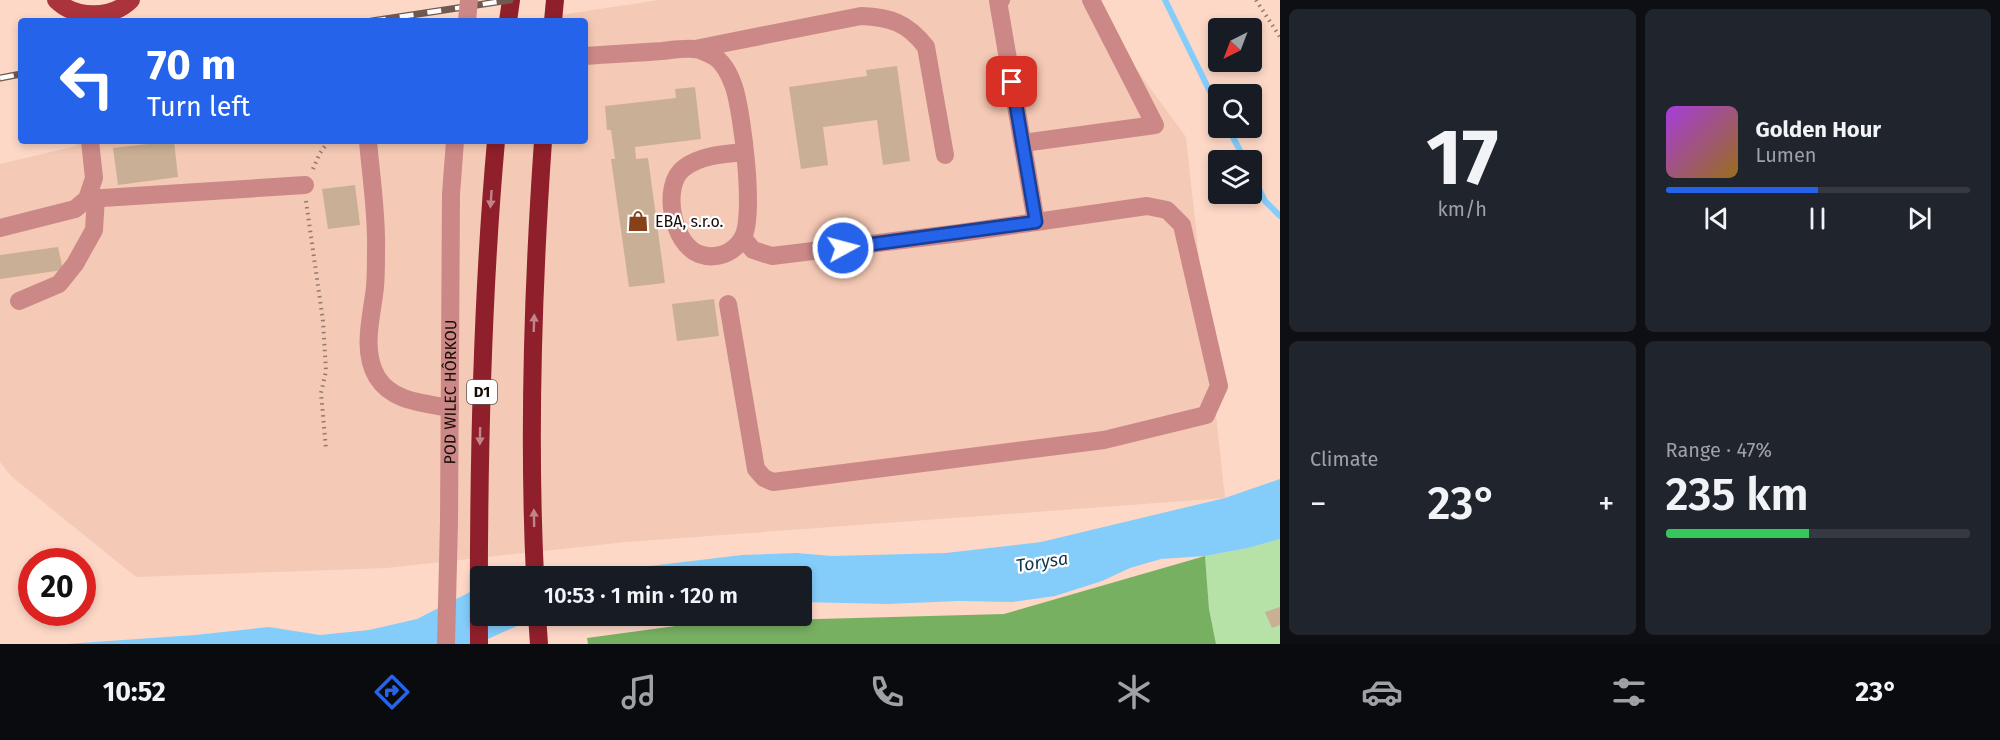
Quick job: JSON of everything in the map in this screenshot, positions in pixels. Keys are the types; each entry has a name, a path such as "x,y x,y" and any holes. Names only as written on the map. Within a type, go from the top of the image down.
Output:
{"highway":[{"path":"508,18 511,0"},
{"path":"553,18 555,0"},
{"name":"D1","path":"479,644 480,429 484,322 496,144"},
{"path":"536,566 533,335 543,144"},
{"path":"538,626 539,644"}],"main road":[{"path":"56,0 76,12 94,15 111,12 131,0"}],"street":[{"path":"466,18 469,0"},
{"path":"1001,0 998,1 1036,222"},
{"path":"1023,143 1155,125 1091,0"},
{"path":"588,56 695,49 861,16 884,17 916,34 926,47 945,155"},
{"path":"695,49 715,57 728,71 735,89 745,152 747,168 748,217 743,238 730,252 713,257 697,253 683,240 675,222 671,202 673,181 683,168 715,155 745,152"},
{"path":"19,302 59,284 75,264 94,230 92,198 94,178 90,144"},
{"path":"368,144 376,222 375,285 368,340 370,358 376,376 386,388 408,400 450,408"},
{"name":"POD WILEC HÔRKOU","path":"446,644 451,194 455,144"},
{"path":"0,228 75,209 92,198 305,185"},
{"path":"728,304 756,469 764,478 773,482 1104,440 1206,415 1219,386 1182,225 1167,210 1147,206 772,256 753,250 743,238"}],"path":[{"path":"1256,0 1280,37"},
{"path":"326,449 321,393 326,371 323,321 307,216 305,185 327,144"}],"shaded area":[{"path":"659,0 1101,0 1120,47 1186,137 1225,498 627,542 386,568 136,577 11,476 0,462 0,164 76,146 76,144 588,144 588,18 540,18"}],"green space":[{"path":"1280,539 1280,644 1216,644 1209,609 1205,556"},
{"path":"1205,556 1209,609 1216,644 588,644 587,638 676,626 812,626 812,619 1004,614"}],"water":[{"name":"Torysa","path":"1280,479 1280,539 1205,556 1161,559 1055,596 1012,602 959,601 887,604 812,602 812,566 650,566 742,555 796,553 832,556 946,553 1041,542 1225,498"},
{"path":"470,592 470,626 517,626 477,644 66,644 269,627 320,635 369,630 417,619"}],"building":[{"path":"897,66 910,161 883,165 877,120 823,127 828,165 801,169 789,87 867,76 866,70"},
{"name":"EBA, s.r.o.","path":"695,87 701,139 635,147 636,159 648,158 665,283 629,287 611,159 615,159 611,130 607,130 605,106 676,98 675,89"},
{"path":"174,144 178,177 118,185 113,148"},
{"path":"355,185 360,225 328,229 322,189"},
{"path":"58,247 63,270 0,279 0,255"},
{"path":"714,299 719,336 677,341 672,304"},
{"path":"1280,607 1280,625 1272,628 1265,612"}],"waterway":[{"path":"1165,0 1208,88"},
{"path":"1233,138 1240,150"},
{"path":"1262,195 1280,216"}],"railway":[{"path":"392,18 510,0"},
{"path":"0,78 18,75"}],"place":[{"name":"EBA, s.r.o.","path":"638,221"}],"route":[{"path":"843,248 1036,222 1012,82"}]}
